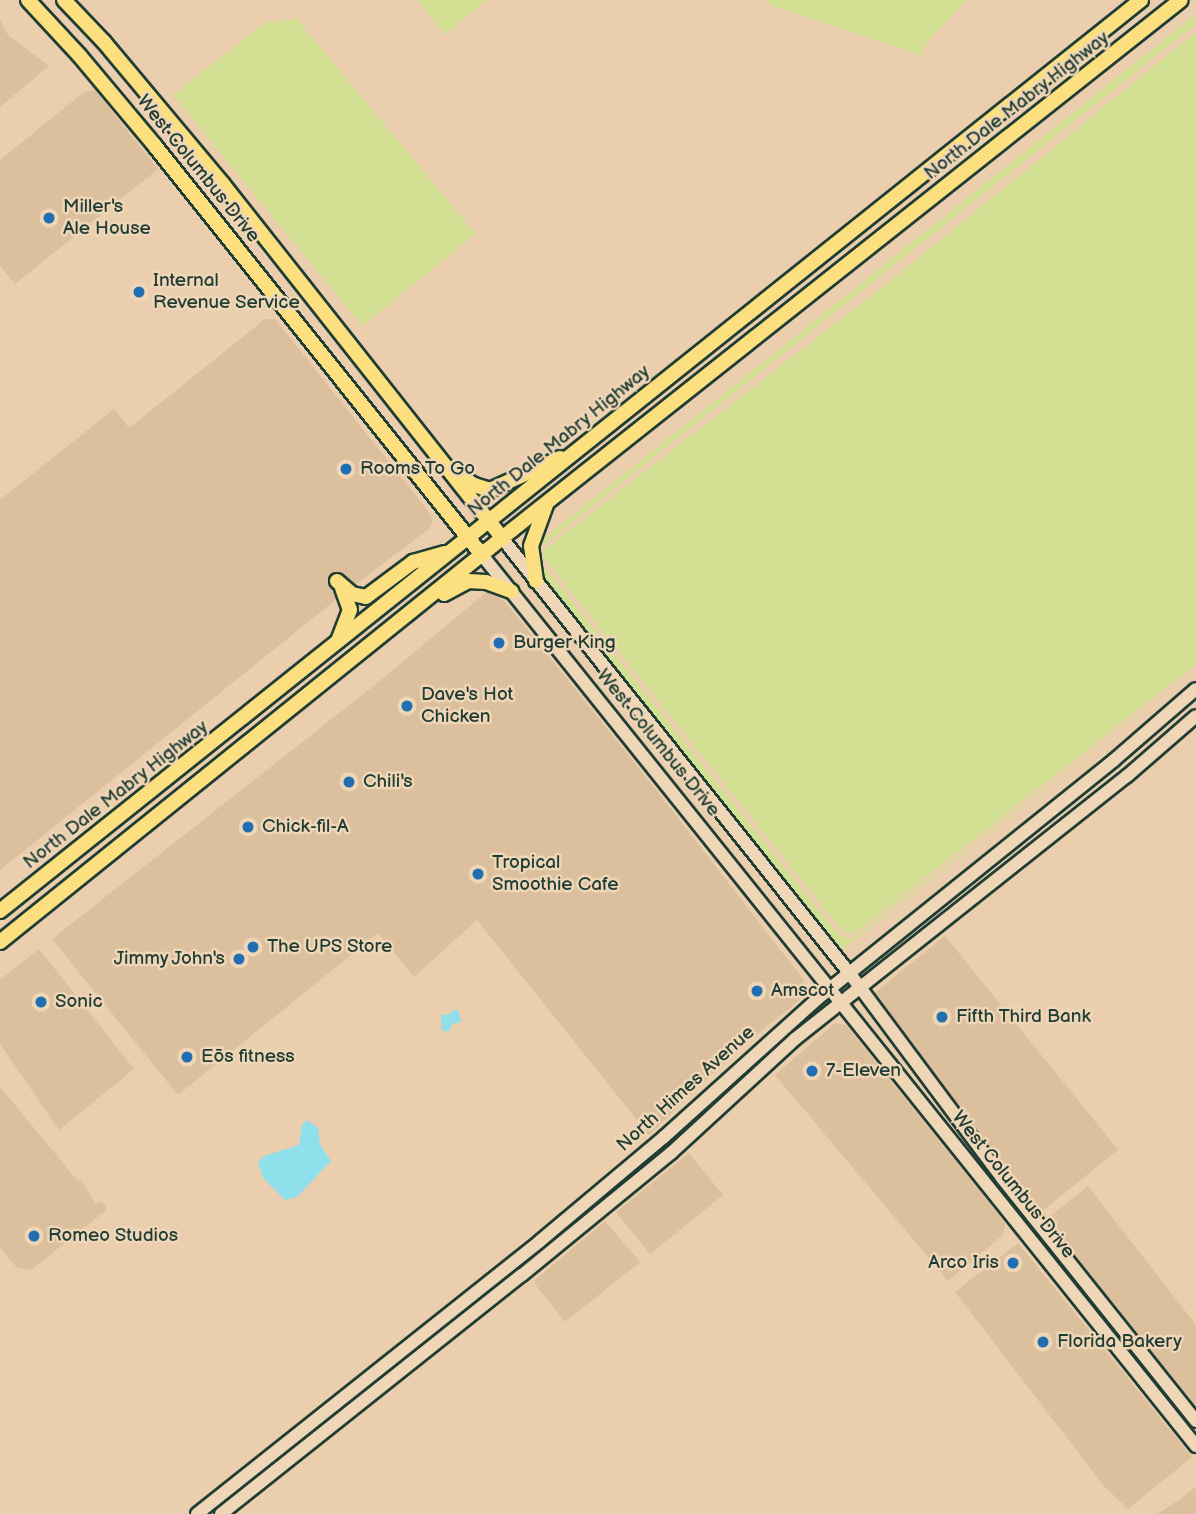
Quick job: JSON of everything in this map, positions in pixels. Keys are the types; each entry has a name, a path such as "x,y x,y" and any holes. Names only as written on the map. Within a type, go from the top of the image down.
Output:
{"main road":[{"name":"West Columbus Drive","path":"28,0 88,66 482,555"},
{"name":"West Columbus Drive","path":"64,0 104,42 222,183 502,538"},
{"name":"North Dale Mabry Highway","path":"0,911 1141,0"},
{"name":"North Dale Mabry Highway","path":"0,943 226,758 1181,0"},
{"path":"993,119 1008,138"},
{"path":"441,461 474,485 490,490 582,448"},
{"path":"536,581 531,546 547,503"},
{"path":"337,643 350,610 337,581 352,594 366,597 413,562 453,551"},
{"path":"412,612 468,581 486,582 511,591"},
{"path":"226,758 238,735 267,708 270,697"},
{"path":"133,806 146,824"},
{"path":"28,921 27,901 37,881"}],"street":[{"name":"West Columbus Drive","path":"502,538 850,974 1010,1189 1196,1421"},
{"name":"West Columbus Drive","path":"482,555 1196,1446"},
{"name":"North Himes Avenue","path":"205,1512 216,1508 272,1462 289,1439 387,1364 664,1138 760,1048 831,988 1114,760 1196,689"},
{"name":"North Himes Avenue","path":"221,1514 604,1208 842,1001 1127,776 1196,716"},
{"path":"654,768 674,752"},
{"path":"604,1208 603,1199 608,1190 642,1162 664,1138"},
{"path":"546,1255 562,1234 589,1209 592,1197"}],"shaded area":[{"path":"0,20 8,35 49,66 0,107"},
{"name":"Miller's Ale House","path":"95,90 158,169 15,284 0,266 0,160 84,92"},
{"path":"265,319 275,319 425,507 433,520 430,528 338,598 0,870 0,500 114,409 129,428"},
{"path":"489,590 506,603 650,782 803,979 807,994 734,1053 649,1135 477,920 414,977 378,933 178,1095 52,939 376,684"},
{"path":"945,936 1118,1150 1036,1216 863,1002"},
{"path":"39,949 134,1069 59,1130 0,1044 0,980"},
{"path":"835,1023 847,1026 1005,1223 1003,1235 948,1281 775,1075"},
{"path":"0,1087 77,1180 82,1181 96,1204 101,1201 106,1206 105,1211 31,1270 17,1268 0,1247"},
{"path":"689,1153 723,1195 650,1254 616,1212"},
{"path":"1088,1186 1196,1325 1196,1425 1037,1227"},
{"path":"605,1221 640,1262 565,1322 535,1284 535,1280"},
{"path":"1018,1243 1192,1457 1128,1509 1104,1486 955,1292"},
{"path":"1196,1486 1196,1514 1157,1514 1179,1500"}],"green space":[{"path":"417,0 486,0 445,35"},
{"path":"768,0 967,0 929,40 920,55 772,6"},
{"path":"1196,14 1196,24 540,548 539,560 838,934 852,939 1196,669 838,953 540,573 537,544"},
{"path":"296,18 476,234 362,326 173,95 265,23"},
{"path":"1196,32 1196,664 854,934 842,931 543,557 545,549 885,285"}],"water":[{"path":"454,1009 459,1012 461,1022 452,1024 449,1031 442,1031 441,1015 450,1014"},
{"path":"307,1120 318,1128 320,1144 331,1161 297,1197 285,1200 263,1178 258,1162 264,1156 299,1145 302,1125"}],"place":[{"name":"Miller's Ale House","path":"49,218"},
{"name":"Internal Revenue Service","path":"139,292"},
{"name":"Rooms To Go","path":"346,469"},
{"name":"Burger King","path":"499,643"},
{"name":"Dave's Hot Chicken","path":"407,706"},
{"name":"Chili's","path":"349,782"},
{"name":"Chick-fil-A","path":"248,827"},
{"name":"Tropical Smoothie Cafe","path":"478,874"},
{"name":"The UPS Store","path":"253,947"},
{"name":"Jimmy John's","path":"239,959"},
{"name":"Amscot","path":"757,991"},
{"name":"Sonic","path":"41,1002"},
{"name":"Fifth Third Bank","path":"942,1017"},
{"name":"Eōs fitness","path":"187,1057"},
{"name":"7-Eleven","path":"812,1071"},
{"name":"Romeo Studios","path":"34,1236"},
{"name":"Arco Iris","path":"1013,1263"},
{"name":"Florida Bakery","path":"1043,1342"}]}
